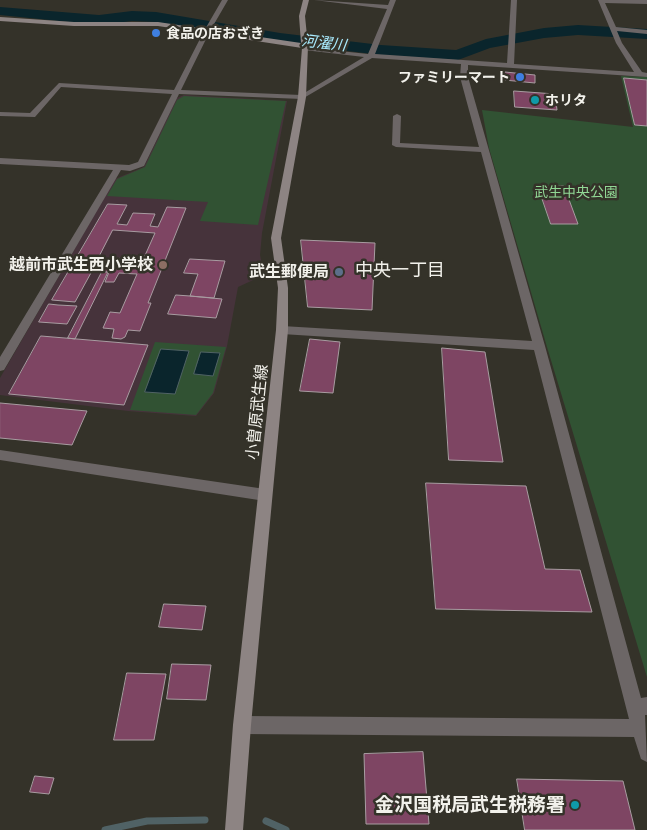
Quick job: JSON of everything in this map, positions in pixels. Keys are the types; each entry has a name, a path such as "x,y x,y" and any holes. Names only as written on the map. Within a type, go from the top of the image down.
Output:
{"main road":[{"name":"小曽原武生線","path":"234,830 242,725 282,330 283,288 276,238 302,97 304,45 302,16 306,0"},
{"path":"0,19 74,24 135,23 304,45"}],"street":[{"path":"0,161 118,168 130,168 141,164 207,31 225,0"},
{"path":"317,0 390,7"},
{"path":"0,114 32,115 59,84 176,92 302,97 371,56 393,0"},
{"path":"510,65 514,0"},
{"path":"643,75 619,42 601,0 647,2"},
{"path":"613,29 647,32"},
{"path":"304,45 371,56 643,75"},
{"path":"464,61 464,77 641,707 640,728 647,753"},
{"path":"396,116 396,145 485,150"},
{"path":"0,367 118,168"},
{"path":"282,330 539,346"},
{"path":"0,455 265,495"},
{"path":"242,725 640,728"}],"shaded area":[{"name":"越前市武生西小学校","path":"184,95 287,101 262,233 260,255 264,275 238,287 227,346 214,393 196,416 128,411 0,395 0,378 115,179 144,167 177,98"}],"green space":[{"name":"武生中央公園","path":"621,76 647,77 647,677 489,148 482,110 633,127"},
{"path":"184,96 286,101 258,225 200,221 208,202 107,196 117,179 145,167 177,100"},
{"path":"155,342 226,347 213,393 196,415 130,410"}],"water":[{"path":"161,349 189,351 175,394 145,392"},
{"path":"201,352 220,353 213,376 194,374"}],"building":[{"name":"ファミリーマート","path":"505,72 535,75 535,83 504,80"},
{"path":"624,78 647,80 647,126 635,125"},
{"name":"ホリタ","path":"514,91 555,94 557,110 515,107"},
{"path":"538,186 564,186 578,224 551,224"},
{"name":"越前市武生西小学校","path":"108,204 127,205 117,224 127,225 133,213 155,214 150,226 158,227 167,207 186,208 148,303 151,303 140,331 128,330 125,337 121,339 112,338 114,329 103,328 110,312 120,313 137,274 119,273 114,282 105,282 109,272 92,271 75,302 52,300","holes":["113,230 155,233 139,269 121,267 125,259 116,258 112,267 95,265"]},
{"path":"301,240 375,243 372,310 308,307"},
{"path":"190,259 225,261 214,298 190,296 198,274 184,273"},
{"name":"越前市武生西小学校","path":"102,272 108,272 75,339 68,338"},
{"path":"176,295 222,299 216,318 168,314"},
{"name":"越前市武生西小学校","path":"49,304 77,306 67,324 39,322"},
{"path":"41,336 148,345 124,405 9,394"},
{"path":"310,339 340,342 333,393 300,391"},
{"path":"442,348 485,352 503,462 449,460"},
{"path":"0,403 87,411 72,445 0,438"},
{"path":"426,483 526,486 545,569 580,570 592,612 436,609"},
{"path":"164,604 206,606 202,630 159,627"},
{"path":"172,664 211,665 206,700 167,699"},
{"path":"127,673 166,674 154,740 114,740"},
{"path":"423,752 429,824 366,824 364,754"},
{"path":"35,776 54,778 49,794 30,792"},
{"name":"金沢国税局武生税務署","path":"517,779 623,781 635,830 525,830"}],"waterway":[{"name":"河濯川","path":"0,11 99,20 132,16 156,17 280,38 381,50 458,55 486,44 544,33 578,30 647,34"},
{"path":"105,830 147,821 205,820"},
{"path":"266,821 286,830"}],"place":[{"name":"食品の店おざき","path":"156,33"},
{"name":"ファミリーマート","path":"520,77"},
{"name":"ホリタ","path":"535,100"},
{"name":"越前市武生西小学校","path":"163,265"},
{"name":"武生郵便局","path":"339,272"},
{"name":"金沢国税局武生税務署","path":"575,805"}],"district":[{"name":"中央一丁目","path":"400,270"}]}
